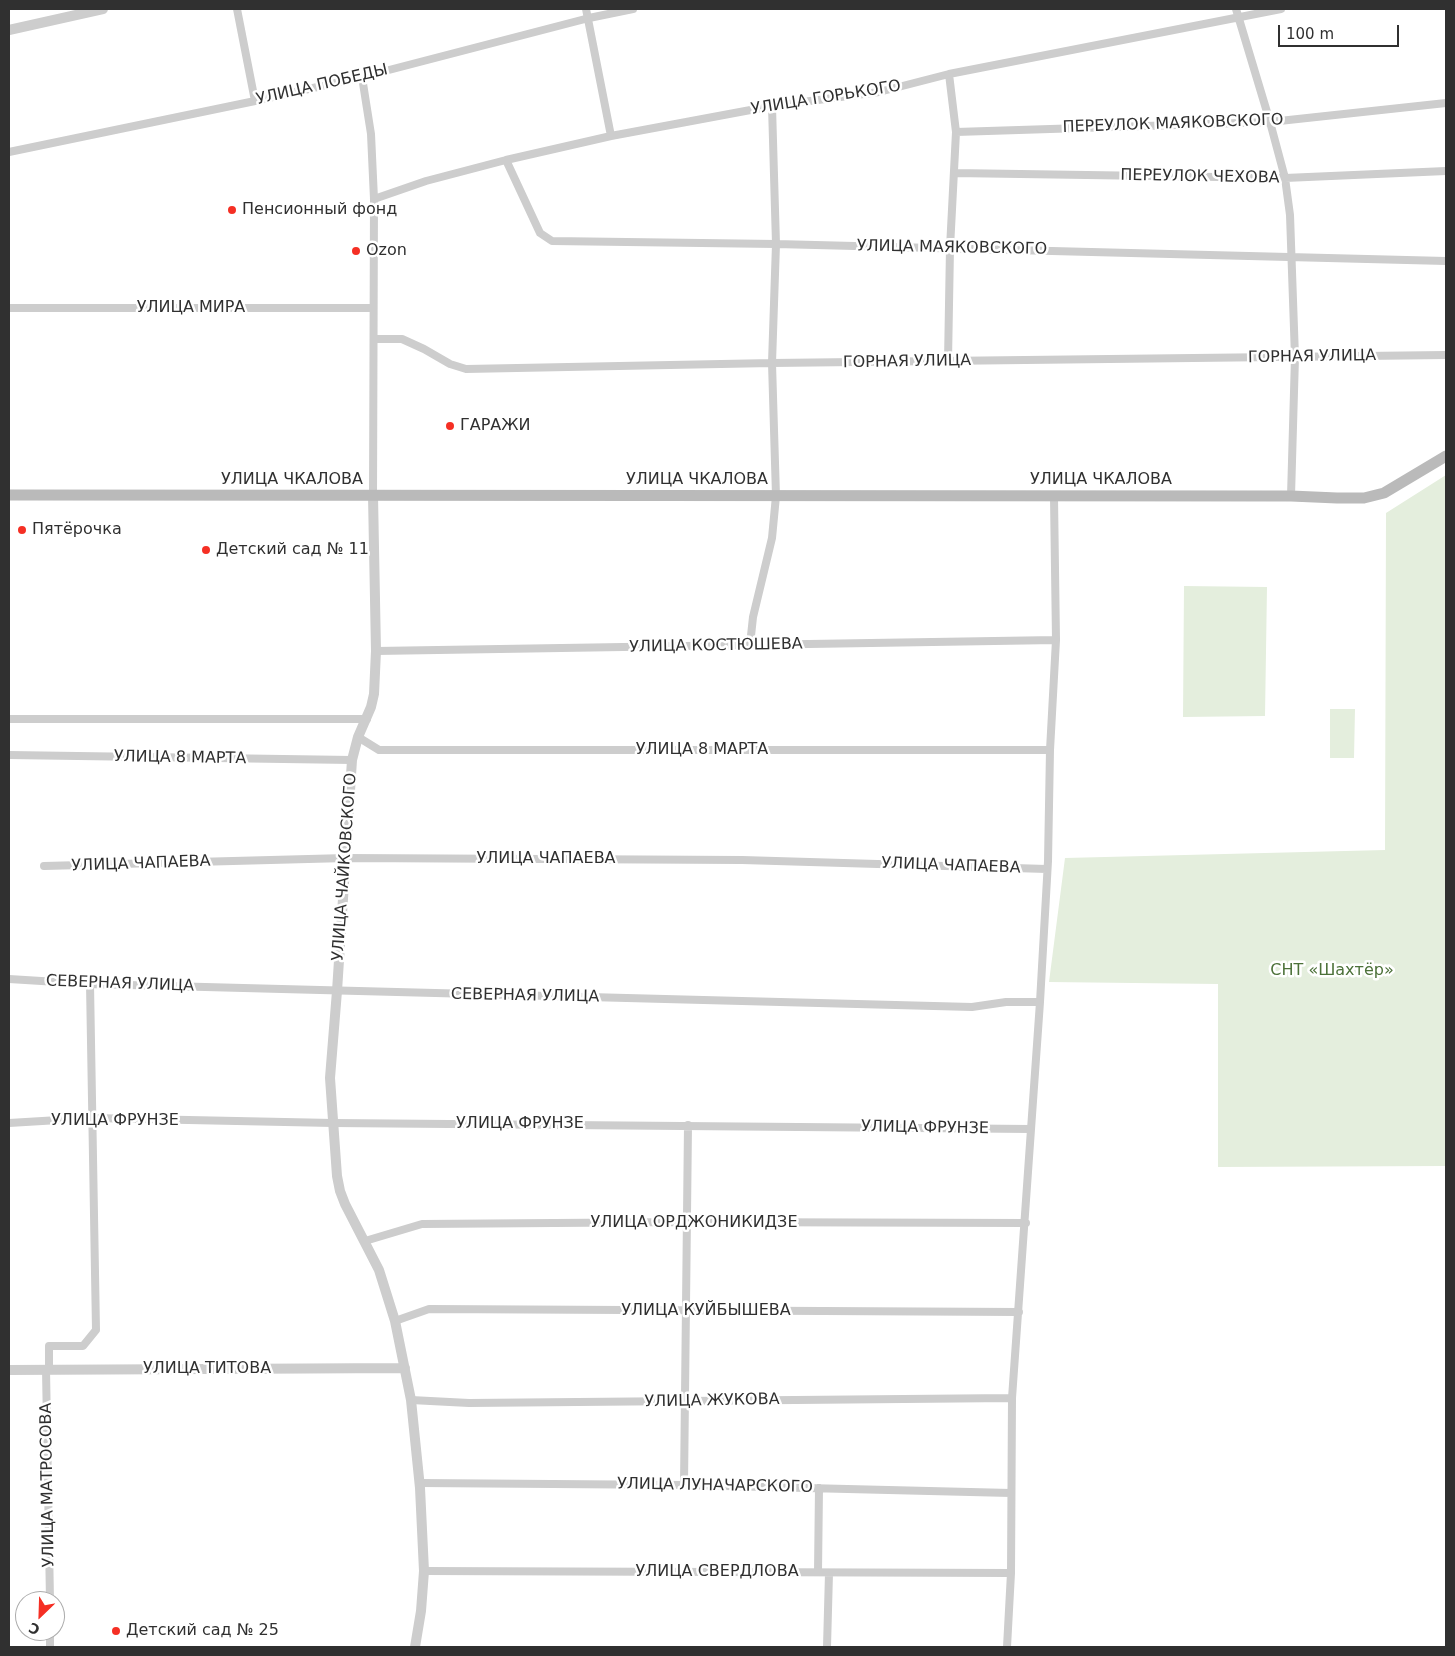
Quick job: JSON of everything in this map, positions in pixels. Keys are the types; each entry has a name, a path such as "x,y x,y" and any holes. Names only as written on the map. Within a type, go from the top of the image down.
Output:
{"main road":[{"name":"УЛИЦА ЧКАЛОВА","path":"9,495 1290,496 1355,498 1384,493 1446,456"}],"street":[{"path":"9,30 103,9"},
{"path":"237,9 255,101"},
{"path":"586,9 611,136"},
{"name":"УЛИЦА ПОБЕДЫ","path":"9,152 362,77 589,18 633,9"},
{"path":"1236,9 1285,178 1290,216 1295,357 1290,496"},
{"name":"УЛИЦА ГОРЬКОГО","path":"374,199 426,181 611,136 772,106 879,92 949,74 1281,9"},
{"path":"948,361 950,248 956,132 949,74"},
{"name":"УЛИЦА ЧАЙКОВСКОГО","path":"362,77 371,134 374,199 373,496 376,651 374,694 371,708 358,737 352,760 338,991 330,1078 332,1123 340,1191 379,1270 395,1321 411,1400 420,1483 424,1571 421,1611 415,1647"},
{"name":"ПЕРЕУЛОК МАЯКОВСКОГО","path":"956,132 1270,122 1446,103"},
{"path":"750,645 753,617 772,538 776,496 772,363 776,244 772,106"},
{"name":"УЛИЦА МАЯКОВСКОГО","path":"506,160 540,233 552,241 776,244 1446,261"},
{"name":"ПЕРЕУЛОК ЧЕХОВА","path":"954,173 1285,178 1446,171"},
{"name":"УЛИЦА МИРА","path":"9,308 373,308"},
{"name":"ГОРНАЯ УЛИЦА","path":"375,339 402,339 450,364 466,369 772,363 1446,355"},
{"path":"1007,1647 1011,1573 1012,1398 1026,1223 1047,869 1050,750 1056,640 1054,497"},
{"name":"УЛИЦА КОСТЮШЕВА","path":"376,651 1056,640"},
{"path":"9,720 366,719"},
{"name":"УЛИЦА 8 МАРТА","path":"358,737 379,750 1050,750"},
{"name":"УЛИЦА 8 МАРТА","path":"9,755 352,760"},
{"name":"УЛИЦА ЧАПАЕВА","path":"44,866 346,858 742,860 1047,869"},
{"name":"СЕВЕРНАЯ УЛИЦА","path":"9,979 90,984 972,1007 1006,1002 1040,1002"},
{"path":"90,984 92,1118"},
{"name":"УЛИЦА ФРУНЗЕ","path":"9,1123 92,1118 332,1123 1031,1129"},
{"name":"УЛИЦА МАТРОСОВА","path":"50,1591 49,1346 83,1346 96,1330 92,1118"},
{"path":"684,1485 688,1125"},
{"name":"УЛИЦА ОРДЖОНИКИДЗЕ","path":"364,1241 422,1224 686,1222 1026,1223"},
{"name":"УЛИЦА КУЙБЫШЕВА","path":"395,1321 428,1309 685,1312 1019,1312"},
{"name":"УЛИЦА ТИТОВА","path":"9,1370 405,1368"},
{"name":"УЛИЦА ЖУКОВА","path":"411,1400 469,1404 1012,1398"},
{"name":"УЛИЦА ЛУНАЧАРСКОГО","path":"420,1483 684,1485 1011,1493"},
{"path":"818,1572 819,1488"},
{"name":"УЛИЦА СВЕРДЛОВА","path":"424,1571 1011,1573"},
{"path":"827,1647 829,1572"}],"green space":[{"name":"СНТ «Шахтёр»","path":"1446,475 1446,1166 1218,1167 1218,984 1049,982 1065,858 1385,850 1386,513"},
{"path":"1184,586 1267,587 1265,716 1183,717"},
{"path":"1330,709 1355,709 1354,758 1330,758"}],"place":[{"name":"Пенсионный фонд","path":"232,210"},
{"name":"Ozon","path":"356,251"},
{"name":"ГАРАЖИ","path":"450,426"},
{"name":"Пятёрочка","path":"22,530"},
{"name":"Детский сад № 11","path":"206,550"},
{"name":"Детский сад № 25","path":"116,1631"}]}
